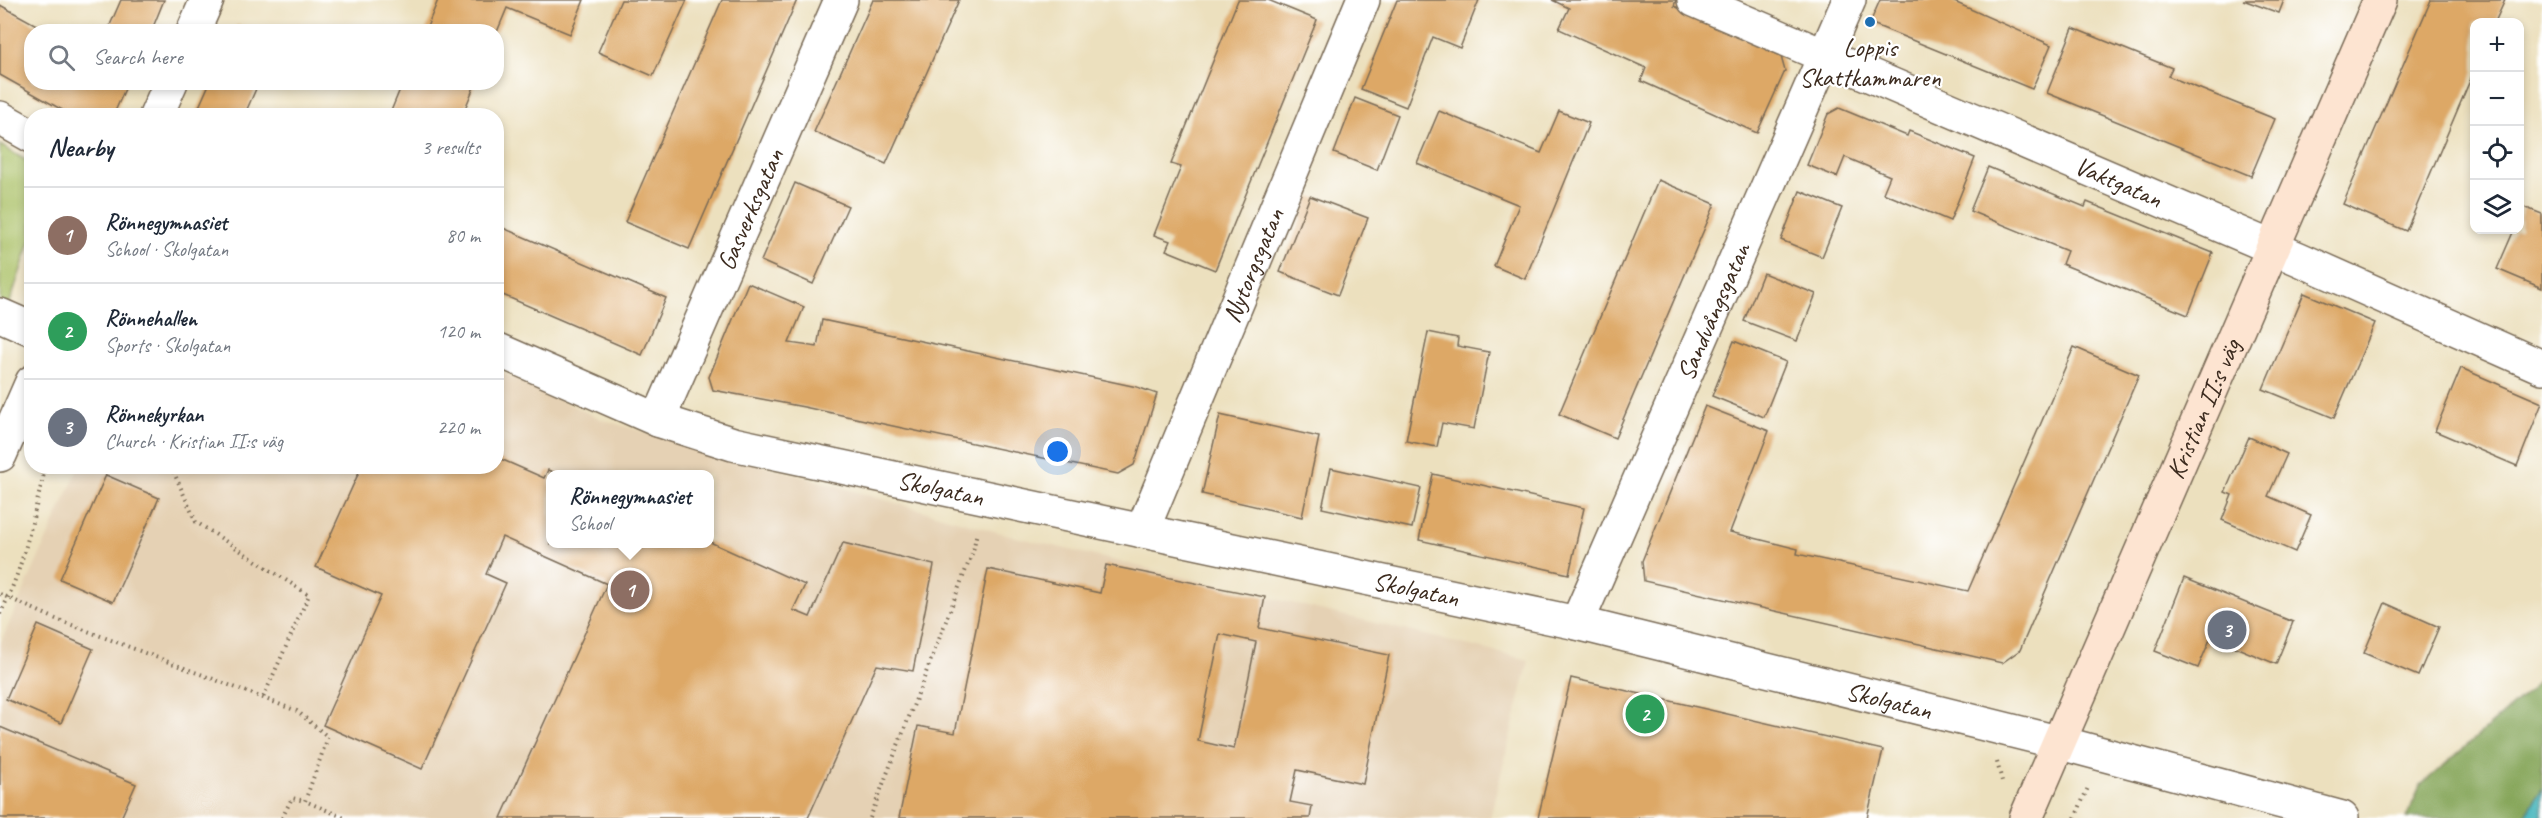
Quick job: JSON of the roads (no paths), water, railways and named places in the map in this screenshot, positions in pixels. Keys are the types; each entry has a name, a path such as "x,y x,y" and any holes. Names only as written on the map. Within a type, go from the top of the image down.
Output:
{"main road":[{"name":"Kristian II:s väg","path":"2026,818 2380,0"}],"street":[{"path":"196,24 207,0"},
{"name":"Gasverksgatan","path":"658,420 842,0"},
{"name":"Nytorgsgatan","path":"1142,531 1363,0"},
{"name":"Vaktgatan","path":"1694,0 2272,248 2542,367"},
{"name":"Sandvångsgatan","path":"1577,623 1849,0"},
{"path":"160,108 167,90"},
{"path":"0,118 24,132"},
{"path":"0,315 24,326"},
{"name":"Skolgatan","path":"504,353 658,420 733,444 1577,623 2057,742 2342,818"},
{"path":"0,455 24,400"}],"water":[{"path":"2542,789 2542,818 2524,818"}],"place":[{"name":"Loppis Skattkammaren","path":"1870,22"},
{"name":"Rönnegymnasiet","path":"630,590"},
{"name":"Rönnekyrkan","path":"2227,630"},
{"name":"Rönnehallen","path":"1645,714"}]}
